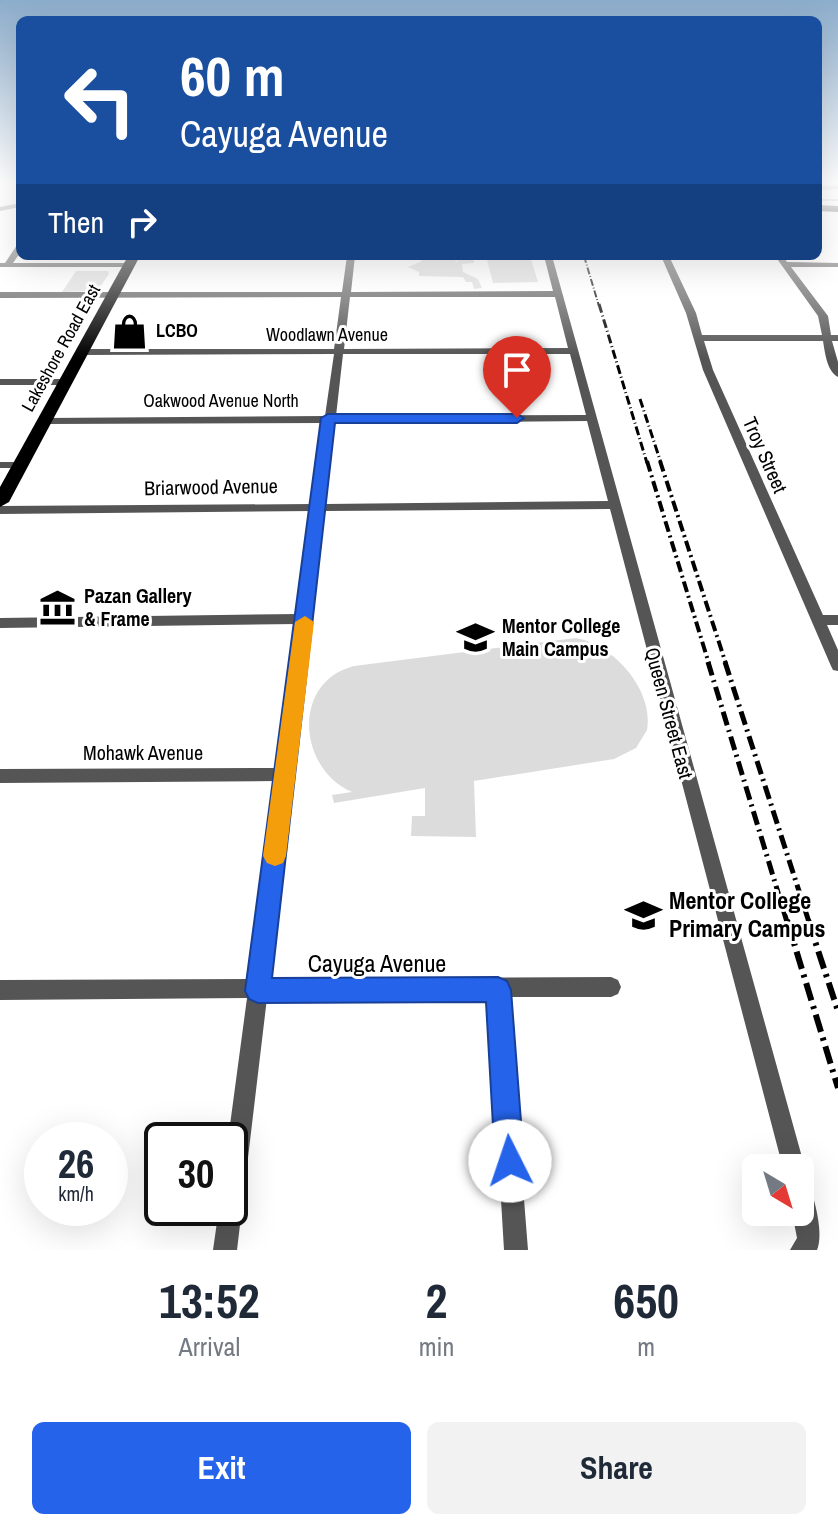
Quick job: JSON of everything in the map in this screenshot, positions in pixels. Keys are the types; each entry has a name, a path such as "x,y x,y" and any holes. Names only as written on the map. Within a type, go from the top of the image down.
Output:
{"main road":[{"name":"Lakeshore Road East","path":"0,502 132,261"}],"street":[{"path":"3,265 84,260 132,261"},
{"path":"225,1250 328,418 350,260"},
{"name":"Queen Street East","path":"549,260 790,1154"},
{"name":"Troy Street","path":"667,260 699,338 708,370 838,666"},
{"path":"782,260 838,265"},
{"path":"782,260 823,316 826,338 838,374"},
{"path":"0,295 559,294"},
{"path":"699,338 838,338"},
{"name":"Woodlawn Avenue","path":"82,352 573,351"},
{"path":"0,382 66,382"},
{"name":"Oakwood Avenue North","path":"44,421 590,418"},
{"path":"0,465 20,465"},
{"name":"Briarwood Avenue","path":"0,510 614,505"},
{"path":"0,623 305,619"},
{"path":"818,620 838,620"},
{"name":"Mohawk Avenue","path":"0,776 285,774"},
{"name":"Cayuga Avenue","path":"0,990 498,990 611,987"},
{"path":"498,990 516,1250"}],"shaded area":[{"path":"420,260 456,260 456,264 457,260 474,260 474,263 462,264 463,272 478,279 482,288 474,289 472,282 466,282 463,277 419,276 419,272 408,267 422,261"},
{"path":"487,260 531,260 538,282 493,283"},
{"path":"76,271 108,271 109,274 97,291 62,292"},
{"path":"576,638 604,650 638,685 648,715 647,730 636,748 614,759 474,781 476,837 411,836 412,816 425,816 425,788 334,803 332,795 352,792 334,781 321,765 312,746 309,726 311,707 320,689 334,675 354,666"}],"railway":[{"path":"585,260 599,306"},
{"path":"599,304 647,463"},
{"path":"640,399 661,463"},
{"path":"647,461 709,664"},
{"path":"660,461 726,664"},
{"path":"708,662 787,922"},
{"path":"725,662 809,922"},
{"path":"787,920 838,1088"},
{"path":"808,920 838,1011"}],"slow traffic":[{"path":"275,856 305,622"}],"place":[{"name":"LCBO","path":"130,331"},
{"name":"Pazan Gallery & Frame","path":"58,607"},
{"name":"Mentor College Main Campus","path":"476,638"},
{"name":"Mentor College Primary Campus","path":"643,915"}],"route":[{"path":"510,1161 498,990 258,991 328,418 517,418"}]}
